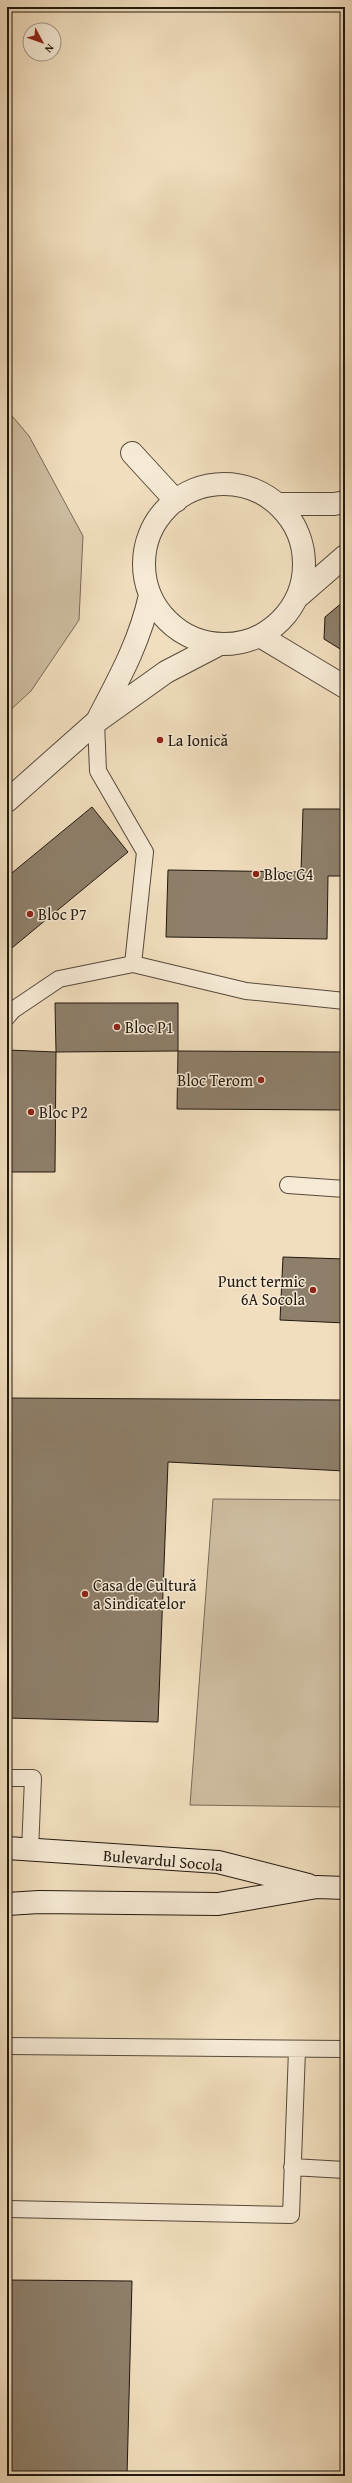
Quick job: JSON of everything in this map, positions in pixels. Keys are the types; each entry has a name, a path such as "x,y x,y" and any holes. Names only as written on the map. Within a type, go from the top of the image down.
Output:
{"street":[{"path":"132,453 176,501"},
{"path":"216,646 195,639 176,629 161,614 150,595 145,575 145,554 150,534 161,515 176,501 191,491 209,486 227,484 246,487 263,494 278,504 292,521 301,540 305,562 300,596"},
{"path":"278,504 334,504 345,502"},
{"path":"7,801 96,722 166,672 216,646 238,643 260,636 279,622 300,596 345,556"},
{"path":"96,722 127,664 143,626 150,595"},
{"path":"260,636 345,687"},
{"name":"Bulevardul Socola","path":"7,1848 30,1851 218,1862 317,1887"},
{"name":"Bulevardul Socola","path":"7,1904 38,1902 218,1904 317,1887 345,1888"}],"lane":[{"path":"96,722 98,771 145,852 133,964"},
{"path":"7,1017 13,1010 58,979 133,964 246,991 345,1001"},
{"path":"288,1186 345,1189"},
{"path":"7,1778 33,1778 30,1851"},
{"path":"7,2046 297,2050 345,2049"},
{"path":"7,2209 291,2215 297,2050"},
{"path":"292,2167 345,2170"}],"shaded area":[{"path":"7,410 29,436 83,536 79,620 31,691 7,713"},
{"path":"213,1499 344,1500 345,1807 190,1805"}],"building":[{"path":"343,602 345,603 345,652 324,639 325,617"},
{"name":"Bloc P7","path":"92,807 128,852 7,952 7,877"},
{"name":"Bloc G4","path":"303,809 345,809 345,876 328,876 327,939 166,937 168,870 301,872"},
{"name":"Bloc P1","path":"55,1003 178,1003 178,1051 56,1052"},
{"name":"Bloc P2","path":"7,1050 56,1052 55,1172 7,1172"},
{"name":"Bloc Terom","path":"178,1051 345,1052 345,1110 177,1109"},
{"name":"Punct termic 6A Socola","path":"283,1257 345,1259 345,1323 280,1320"},
{"name":"Casa de Cultură a Sindicatelor","path":"7,1398 345,1400 345,1471 168,1462 158,1722 7,1718"},
{"path":"7,2280 132,2281 127,2476 7,2476"}],"place":[{"name":"La Ionică","path":"160,740"},
{"name":"Bloc G4","path":"256,874"},
{"name":"Bloc P7","path":"30,914"},
{"name":"Bloc P1","path":"117,1027"},
{"name":"Bloc Terom","path":"261,1080"},
{"name":"Bloc P2","path":"31,1112"},
{"name":"Punct termic 6A Socola","path":"313,1290"},
{"name":"Casa de Cultură a Sindicatelor","path":"85,1594"}]}
